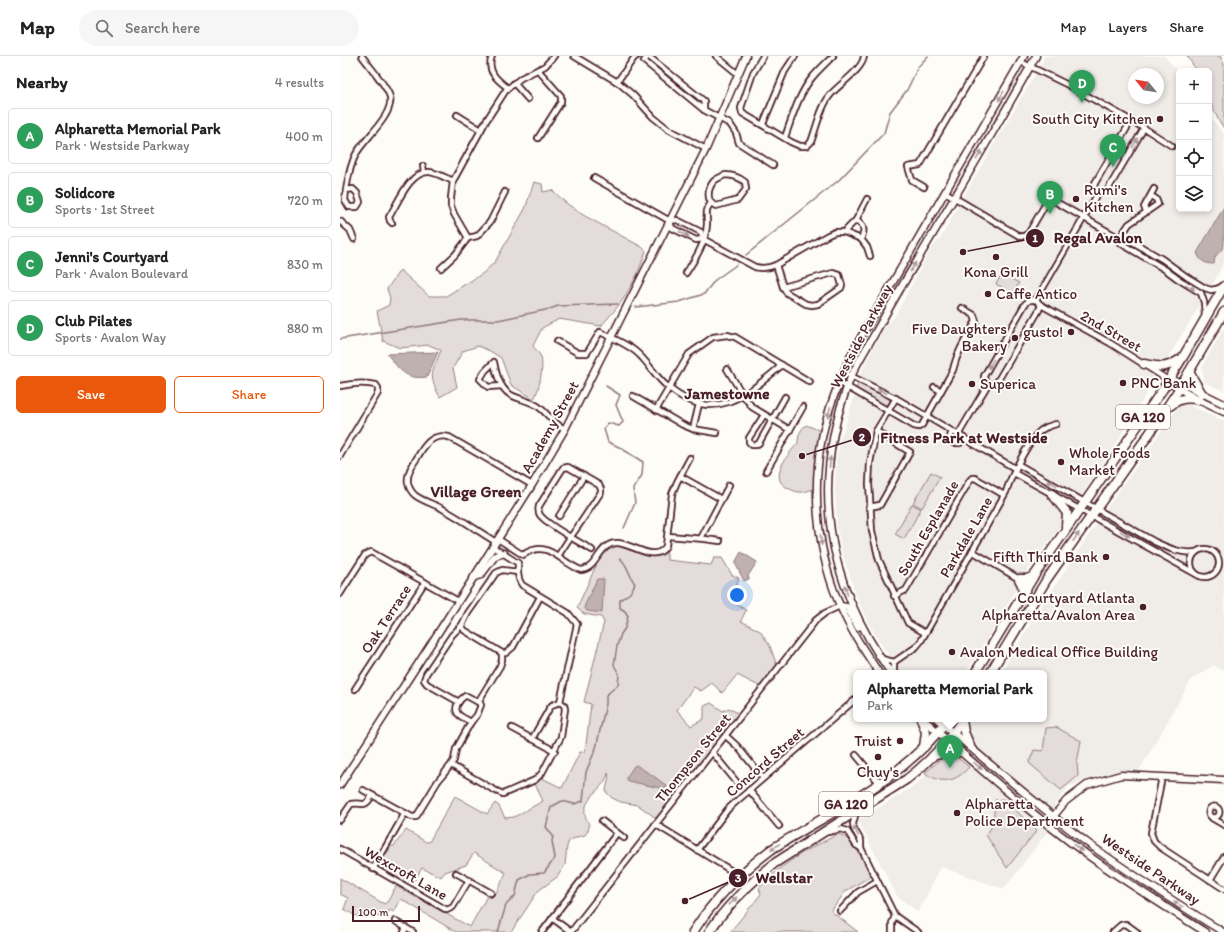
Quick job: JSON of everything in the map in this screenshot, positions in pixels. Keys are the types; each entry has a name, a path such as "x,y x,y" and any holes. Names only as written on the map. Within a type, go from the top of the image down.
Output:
{"highway":[{"name":"GA 120","path":"977,670 1034,576 1066,530 1086,512 1091,505 1183,357 1224,286"},
{"name":"GA 120","path":"992,670 1086,512 1166,409 1224,312"},
{"path":"1144,364 1165,367 1171,366 1183,357"},
{"path":"1166,409 1180,399 1201,397 1189,372"},
{"path":"1052,494 1067,513 1066,530"},
{"path":"1023,593 1022,585 1019,579 1027,579 1034,576"},
{"path":"923,722 926,736 924,747"},
{"name":"GA 120","path":"693,932 708,912 740,876 772,849 873,787 879,780 911,760 946,722"},
{"name":"GA 120","path":"709,932 731,903 760,874 915,773 933,756 961,722"},
{"path":"962,722 964,732 970,746"},
{"path":"933,756 950,751 960,752"}],"main road":[{"name":"Academy Street","path":"340,784 474,577 532,485 565,429 706,150 746,56"},
{"name":"Westside Parkway","path":"877,670 857,640 840,606 824,558 821,543 817,499 822,437 839,382 854,349 1024,56"},
{"name":"Westside Parkway","path":"889,670 870,642 848,596 831,537 828,509 830,459 835,426 841,404 852,375 1036,56"},
{"path":"1168,380 1201,397 1224,412"},
{"path":"1201,397 1224,404"},
{"path":"474,577 481,575 495,556 504,553"},
{"path":"840,606 847,607 861,634 870,642"},
{"name":"Westside Parkway","path":"926,722 960,752 1087,855 1205,932"},
{"name":"Westside Parkway","path":"946,722 953,733 1090,844 1140,879 1223,932"},
{"path":"1048,824 1075,793 1087,785 1121,775 1224,780"}],"street":[{"path":"346,190 351,167 356,154 387,113 390,102 387,91 362,56"},
{"path":"492,56 490,62 491,71 496,79 508,88"},
{"path":"468,238 451,206 453,181 481,130 508,88 514,83 545,66 554,56"},
{"path":"574,56 617,82 633,95 653,117 668,129 706,150"},
{"path":"617,82 637,56"},
{"path":"644,57 648,56 704,101 704,110 730,124 734,128 739,143 773,165"},
{"path":"716,56 738,74"},
{"path":"763,56 753,73 741,108 742,113 800,146 807,146 812,142 826,103 831,94 858,68 864,61 864,56"},
{"path":"763,124 785,71 795,56"},
{"path":"785,137 802,94 811,78 833,56"},
{"path":"924,187 912,180 908,167 920,166 984,56"},
{"path":"1021,62 1070,86 1144,128 1172,146"},
{"path":"538,70 563,95 561,102 538,138"},
{"path":"514,83 528,99"},
{"path":"457,115 481,130"},
{"path":"1097,195 1094,187 1095,183 1131,121"},
{"path":"1036,300 1097,195 1107,191 1144,128"},
{"path":"423,166 424,172"},
{"path":"392,223 389,217 410,182 416,176 424,172 433,173 453,181"},
{"path":"731,175 742,179 745,182 746,189 738,200 716,206 711,203 709,193 712,184 717,178 731,175"},
{"path":"594,178 670,221 677,220 701,232 703,239"},
{"path":"1147,212 1144,207 1154,189"},
{"path":"441,268 455,255 468,238 477,236 490,222 505,192"},
{"path":"945,192 1021,237 1028,234 1049,198 1114,235 1122,244 1166,270 1200,294 1204,302 1206,319"},
{"path":"1118,239 1130,224 1158,204 1156,199 1151,196"},
{"path":"844,232 856,220 867,199"},
{"path":"686,273 700,251 707,225 706,210 711,203"},
{"path":"856,220 861,222 863,227 864,233 861,239"},
{"path":"340,221 350,230 354,239"},
{"path":"670,221 672,228 696,240 703,239 718,245 755,267 766,268 776,265 835,232 844,232 861,239 867,247 870,256"},
{"path":"1118,239 1126,238 1162,259 1205,288 1211,290 1224,286"},
{"path":"776,265 783,287 787,293 806,304 818,304 839,290 842,285 839,275 833,273 783,287"},
{"path":"988,384 985,381 984,376 1025,304 1030,300 1036,300"},
{"path":"988,384 994,384 997,382 1039,310 1040,305 1036,300"},
{"name":"2nd Street","path":"1040,305 1110,343 1168,380"},
{"path":"839,382 916,427 922,425 954,370 961,348 976,321 974,315 962,308"},
{"path":"557,341 583,354 587,353 591,349 600,332 635,352 668,388 686,399 699,404 711,405 733,401 782,365"},
{"path":"656,410 689,354 709,339 718,335 735,337 810,382"},
{"path":"502,386 488,387 480,379 485,371 494,362 495,370 502,386 508,393 537,405 556,424 565,429"},
{"path":"727,369 752,407 790,430"},
{"path":"843,372 852,375 896,398 1016,469 1052,494 1196,574 1204,576 1212,574 1218,567 1215,554 1208,549 1189,553 1173,550 1155,542 1091,505 1016,469"},
{"path":"340,386 356,383 367,383 376,385 378,388 378,393 340,456"},
{"path":"958,435 988,384"},
{"path":"934,387 941,391"},
{"path":"633,396 683,425 693,429 717,433"},
{"path":"764,415 749,438 749,442 752,445 759,443 785,397"},
{"path":"896,398 876,431 870,463 869,507 878,560 908,623 925,633"},
{"path":"693,429 699,404"},
{"path":"766,471 803,407"},
{"name":"Parkdale Lane","path":"894,662 916,647 925,633 1004,495 1016,469 1032,441 1044,428 1056,424"},
{"path":"869,507 880,506 910,452 876,431"},
{"path":"952,432 950,437 954,443 960,443 964,438"},
{"path":"532,485 450,437 443,436 429,440 424,445 409,474 408,483 412,492 418,498 442,508 495,542 523,555 529,551 543,548 576,568 587,570 604,549 612,544 626,544 644,551 662,551 666,546 668,536 672,494 690,458"},
{"path":"558,556 571,537 601,492 600,487 572,468 568,467 563,468 539,506 539,513 545,521 571,537 592,550"},
{"path":"559,516 584,476"},
{"path":"680,476 721,499"},
{"name":"South Esplanade","path":"894,596 906,590 972,478 975,478 1004,495"},
{"path":"701,538 729,485"},
{"path":"668,536 720,541"},
{"path":"495,542 504,553 518,563 519,581 522,585 568,613 577,624 560,702"},
{"path":"972,551 1019,579"},
{"path":"340,594 365,555 371,552 458,601"},
{"path":"1196,552 1193,555 1191,563 1196,574"},
{"path":"459,702 427,684 424,680 426,674 452,635 462,625 468,613 496,573 502,570 518,572"},
{"name":"Oak Terrace","path":"355,689 424,582"},
{"path":"462,625 464,630 502,653 508,652 513,647 540,597"},
{"name":"Thompson Street","path":"571,932 816,620 825,613 840,606"},
{"path":"478,702 500,666 502,653"},
{"path":"880,658 894,662 894,670"},
{"path":"363,790 412,817 416,817 438,781 454,760 456,749 481,707 481,704 467,696 462,698 456,708 457,714 471,722"},
{"path":"532,739 552,705 560,702"},
{"path":"451,765 503,794 516,790 538,777 561,737 565,709 564,705 560,702"},
{"name":"Concord Street","path":"697,850 728,809 853,702"},
{"path":"512,728 554,751"},
{"path":"726,736 737,746 763,778"},
{"path":"712,752 740,784"},
{"path":"856,755 879,780"},
{"path":"1162,777 1151,827 1152,837 1157,845 1224,889"},
{"path":"749,790 779,826"},
{"path":"340,820 351,804 355,803 362,805 368,802 372,796"},
{"path":"1224,813 1215,806 1210,807 1208,812 1211,817 1224,825"},
{"path":"1211,817 1216,817 1219,810"},
{"path":"856,812 853,824 854,830 862,841 861,848"},
{"path":"373,869 405,813"},
{"path":"602,821 624,838"},
{"path":"655,824 740,876"},
{"path":"823,832 841,829 847,831 856,845 861,848 895,916 918,932"},
{"path":"542,932 617,833"},
{"name":"Wexcroft Lane","path":"340,849 447,910 453,907 468,880"},
{"path":"1210,880 1224,857"},
{"name":"Wexcroft Lane","path":"456,873 491,893"},
{"path":"840,911 858,892 877,881"},
{"path":"892,932 892,923 895,916"},
{"path":"552,918 571,932"},
{"path":"395,921 405,930 413,932"},
{"path":"1113,932 1121,925 1126,924 1137,932"}],"shaded area":[{"path":"1044,56 1164,56 1176,70 1176,212 1212,212 1212,118 1224,135 1224,261 1215,280 1115,445 1067,517 1024,575 980,651 967,670 900,670 881,644 867,620 856,595 842,551 837,528 835,486 836,463 840,439 862,371 887,324 894,318 932,247 940,239 1043,61"},
{"path":"1187,56 1220,56 1224,64 1224,128 1212,106 1212,68 1195,68"},
{"path":"534,182 542,184 543,192 552,190 566,203 583,215 642,247 646,251 637,275 624,298 601,326 559,319 542,328 533,346 541,357 542,361 539,384 534,399 511,385 501,358 478,346 463,351 453,368 457,387 440,397 432,378 441,350 429,345 400,348 383,341 377,311 389,305 390,298 387,289 400,270 429,296 446,296 482,274 495,262 525,209"},
{"path":"1224,207 1224,245 1217,255 1214,264 1203,262 1197,253"},
{"path":"1002,274 1019,283 1013,294 996,284"},
{"path":"1224,328 1224,391 1204,382 1202,367"},
{"path":"438,352 427,377 419,378 404,373 387,354"},
{"path":"859,383 867,385 888,398 890,401 885,408 857,391 856,388"},
{"path":"1182,402 1224,421 1224,671 1213,665 1191,680 1139,771 1099,775 1068,787 1054,806 1063,811 1004,889 941,867 918,912 897,896 858,820 913,787 955,748 971,722 1047,722 1047,670 1003,670 1038,611 1109,505"},
{"path":"806,425 821,431 814,489 804,492 797,492 783,485 780,480 779,473 785,460 798,443 800,433"},
{"path":"931,472 940,477 922,508 913,503"},
{"path":"912,504 921,509 904,539 895,534"},
{"path":"617,546 632,551 659,556 667,553 667,560 711,565 714,558 722,558 732,575 739,578 732,602 746,610 741,621 760,631 770,646 777,666 761,687 737,675 722,693 712,683 701,691 694,687 677,710 691,726 704,719 704,706 711,703 723,711 729,708 739,714 695,771 696,772 656,818 638,805 621,802 612,798 606,792 609,778 608,773 607,778 590,799 585,809 589,824 588,831 585,835 569,841 565,865 557,877 538,891 511,932 456,932 401,899 394,912 390,910 385,917 375,916 367,910 358,917 344,909 348,898 340,894 340,878 384,904 388,901 396,886 470,927 487,896 491,898 496,893 506,873 474,853 466,865 445,872 441,877 422,868 413,883 407,879 404,883 388,874 383,867 383,858 389,851 390,846 394,846 406,830 426,842 429,842 455,796 487,814 495,803 499,806 505,818 514,817 543,801 535,784 542,778 562,788 580,752 585,752 591,704 584,702 604,622 601,617 584,614 577,608 599,559 607,551"},
{"path":"741,552 757,562 748,576 749,579 744,581 735,563"},
{"path":"597,579 604,579 602,613 587,611 584,607"},
{"path":"1056,727 1081,741 1077,763 1078,776 1061,790 1029,763 1034,750 1043,751 1046,728"},
{"path":"949,755 958,758 969,767 959,776 948,780 937,779 925,773 942,758"},
{"path":"636,765 667,786 665,789 628,781 626,778"},
{"path":"1003,799 1037,830 1007,868 986,835 993,825 995,800"},
{"path":"838,834 844,836 854,846 871,876 846,891 831,911 858,932 730,932 761,894 759,888 779,869 802,853"}],"waterway":[{"path":"746,255 839,180 884,133 890,112 907,90 918,67 928,56"},
{"path":"636,307 679,302 704,294 715,280 736,265"},
{"path":"340,339 461,320 498,320 558,306 618,304"},
{"path":"606,386 620,395 616,405 623,422 619,426 608,423 604,429 608,442 643,462 642,475 633,489 635,503 624,528"},
{"path":"498,932 506,905 515,896 519,880 530,874 544,873 555,858 552,841 553,836 546,827 551,807 562,801 574,804 583,801 586,772 596,748 606,704 606,695 618,685 619,674 614,665 617,646 621,634 625,628 628,616 625,611 620,608 620,600 630,593 635,584 625,564 620,558"}],"place":[{"name":"Club Pilates","path":"1082,103"},
{"name":"South City Kitchen","path":"1160,119"},
{"name":"Jenni's Courtyard","path":"1113,167"},
{"name":"Rumi's Kitchen","path":"1076,199"},
{"name":"Solidcore","path":"1050,214"},
{"name":"Regal Avalon","path":"963,252"},
{"name":"Kona Grill","path":"996,257"},
{"name":"Caffe Antico","path":"988,294"},
{"name":"gusto!","path":"1071,332"},
{"name":"Five Daughters Bakery","path":"1015,338"},
{"name":"PNC Bank","path":"1123,383"},
{"name":"Superica","path":"972,384"},
{"name":"Fitness Park at Westside","path":"802,456"},
{"name":"Whole Foods Market","path":"1061,462"},
{"name":"Fifth Third Bank","path":"1106,557"},
{"name":"Courtyard Atlanta Alpharetta/Avalon Area","path":"1143,607"},
{"name":"Avalon Medical Office Building","path":"952,652"},
{"name":"Truist","path":"900,741"},
{"name":"Chuy's","path":"878,757"},
{"name":"Alpharetta Memorial Park","path":"950,768"},
{"name":"Alpharetta Police Department","path":"957,813"},
{"name":"Wellstar","path":"685,901"}],"district":[{"name":"Jamestowne","path":"727,393"},
{"name":"Village Green","path":"476,491"}]}
